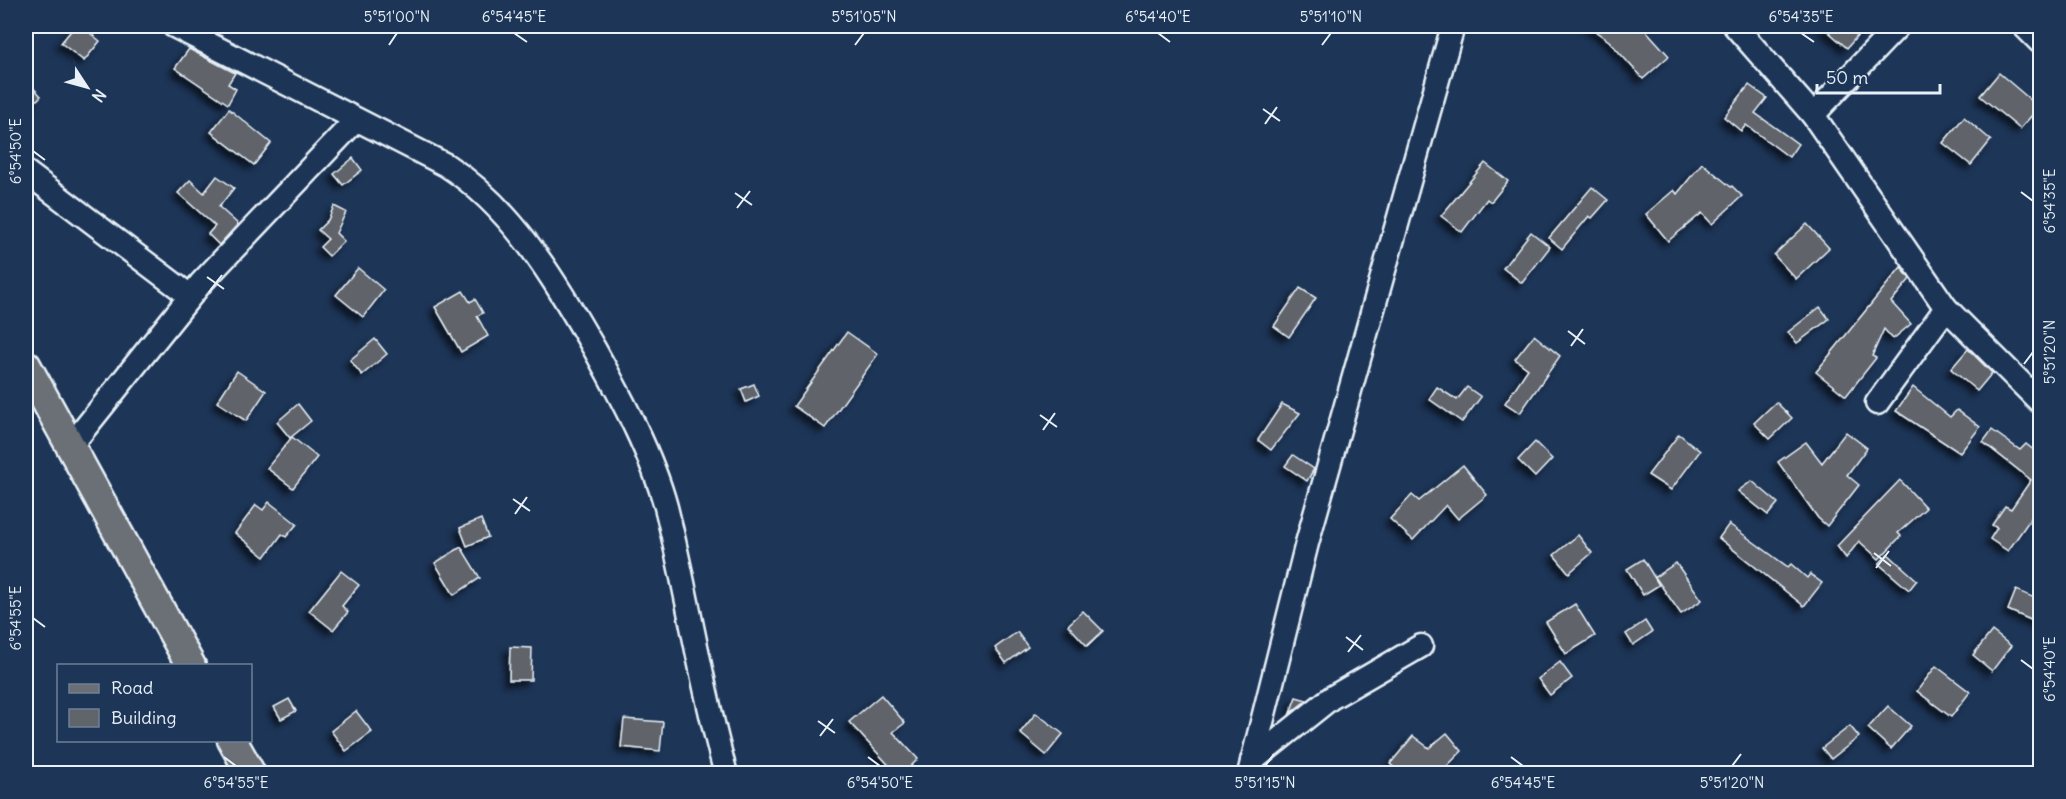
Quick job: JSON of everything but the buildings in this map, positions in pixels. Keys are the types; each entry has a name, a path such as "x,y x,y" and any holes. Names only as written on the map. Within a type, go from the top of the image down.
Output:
{"main road":[{"path":"26,365 69,448 189,664"},
{"path":"233,742 251,774"}],"street":[{"path":"174,26 446,165 471,181 504,214 551,274 627,406 665,505 726,774"},
{"path":"1250,768 1310,532 1452,26"},
{"path":"1735,26 1813,115 1946,308 2040,402"},
{"path":"1813,115 1898,26"},
{"path":"2024,26 2040,42"},
{"path":"69,448 190,296 356,120"},
{"path":"26,172 190,296"},
{"path":"1877,403 1946,308"},
{"path":"1250,768 1331,698 1421,646"}]}
